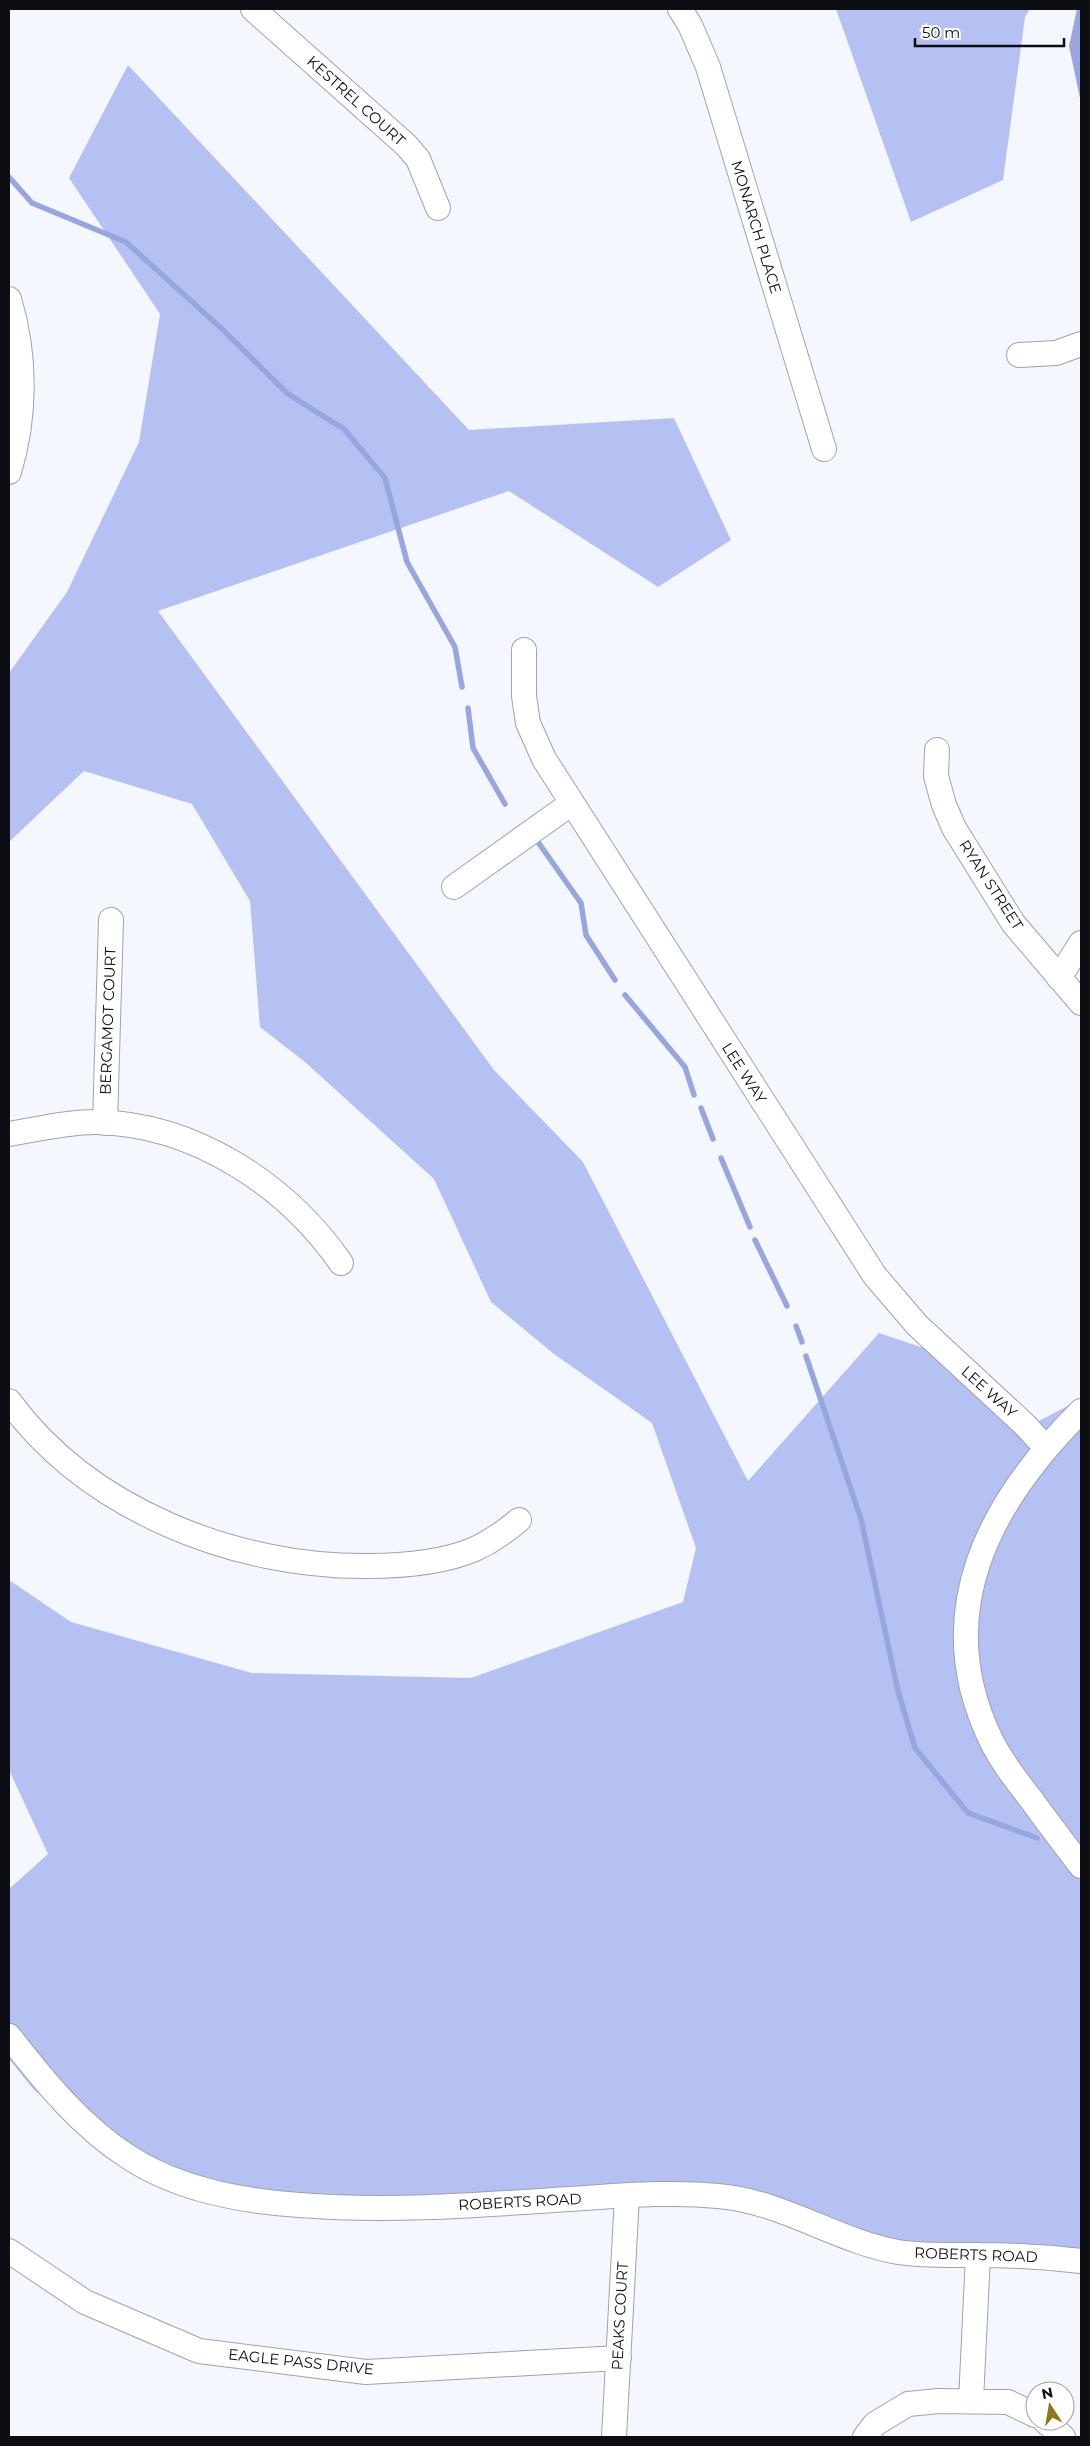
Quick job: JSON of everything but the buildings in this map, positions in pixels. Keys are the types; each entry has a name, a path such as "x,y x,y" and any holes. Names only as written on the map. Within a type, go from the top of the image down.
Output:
{"street":[{"name":"KESTREL COURT","path":"253,9 406,145 418,159 438,208"},
{"name":"MONARCH PLACE","path":"680,9 708,67 824,449"},
{"path":"9,300 18,334 22,384 18,434 9,472"},
{"path":"1019,355 1056,354 1081,344"},
{"name":"LEE WAY","path":"524,650 524,696 528,723 544,758 875,1276 917,1325 1025,1425 1046,1448"},
{"name":"RYAN STREET","path":"937,750 936,776 944,806 954,828 1013,923 1081,1003"},
{"path":"454,887 572,803"},
{"name":"BERGAMOT COURT","path":"105,1123 111,920"},
{"path":"1060,978 1081,943"},
{"path":"9,1134 50,1127 105,1123 138,1126 183,1139 229,1159 271,1187 306,1218 341,1263"},
{"path":"9,1401 40,1437 74,1468 119,1498 154,1518 192,1535 270,1558 346,1566 388,1566 433,1561 475,1549 519,1520"},
{"path":"1081,1410 1046,1448 1024,1476 988,1535 970,1594 967,1624 968,1650 978,1706 991,1739 1004,1763 1081,1866"},
{"name":"ROBERTS ROAD","path":"9,2036 40,2076 74,2113 111,2144 152,2170 188,2184 231,2197 340,2208 396,2208 627,2196 716,2195 769,2206 878,2247 941,2256 1049,2257 1081,2261"},
{"name":"PEAKS COURT","path":"614,2437 627,2196"},
{"name":"EAGLE PASS DRIVE","path":"9,2251 84,2302 200,2351 366,2372 619,2358"},
{"path":"972,2401 978,2255"},
{"path":"865,2437 875,2424 908,2404 972,2401 1008,2402 1025,2410"}],"shaded area":[{"path":"836,9 1030,9 1025,17 1003,180 911,222"},
{"path":"1077,9 1081,9 1081,103 1069,46"},
{"path":"128,65 469,430 674,418 731,540 658,587 509,491 158,611 494,1070 583,1162 748,1481 879,1333 980,1367 1033,1424 1081,1399 1081,2264 965,2261 773,2203 402,2211 130,2171 34,2090 9,2059 9,1889 48,1854 9,1770 9,1580 71,1622 252,1673 471,1678 683,1602 696,1548 652,1423 554,1354 491,1302 434,1179 305,1062 260,1027 250,901 192,804 84,771 9,842 9,673 67,592 139,442 160,314 69,178"}],"waterway":[{"path":"9,177 32,203 126,242 222,329 288,394 344,429 385,478 407,562 455,647 462,687"},
{"path":"468,708 473,748 505,804"},
{"path":"538,842 581,903 586,935 615,980"},
{"path":"625,995 685,1067 694,1095"},
{"path":"701,1108 713,1139"},
{"path":"721,1158 750,1227"},
{"path":"755,1240 787,1306"},
{"path":"796,1326 802,1342"},
{"path":"806,1356 861,1519 898,1691 915,1748 968,1813 1037,1838"}]}
